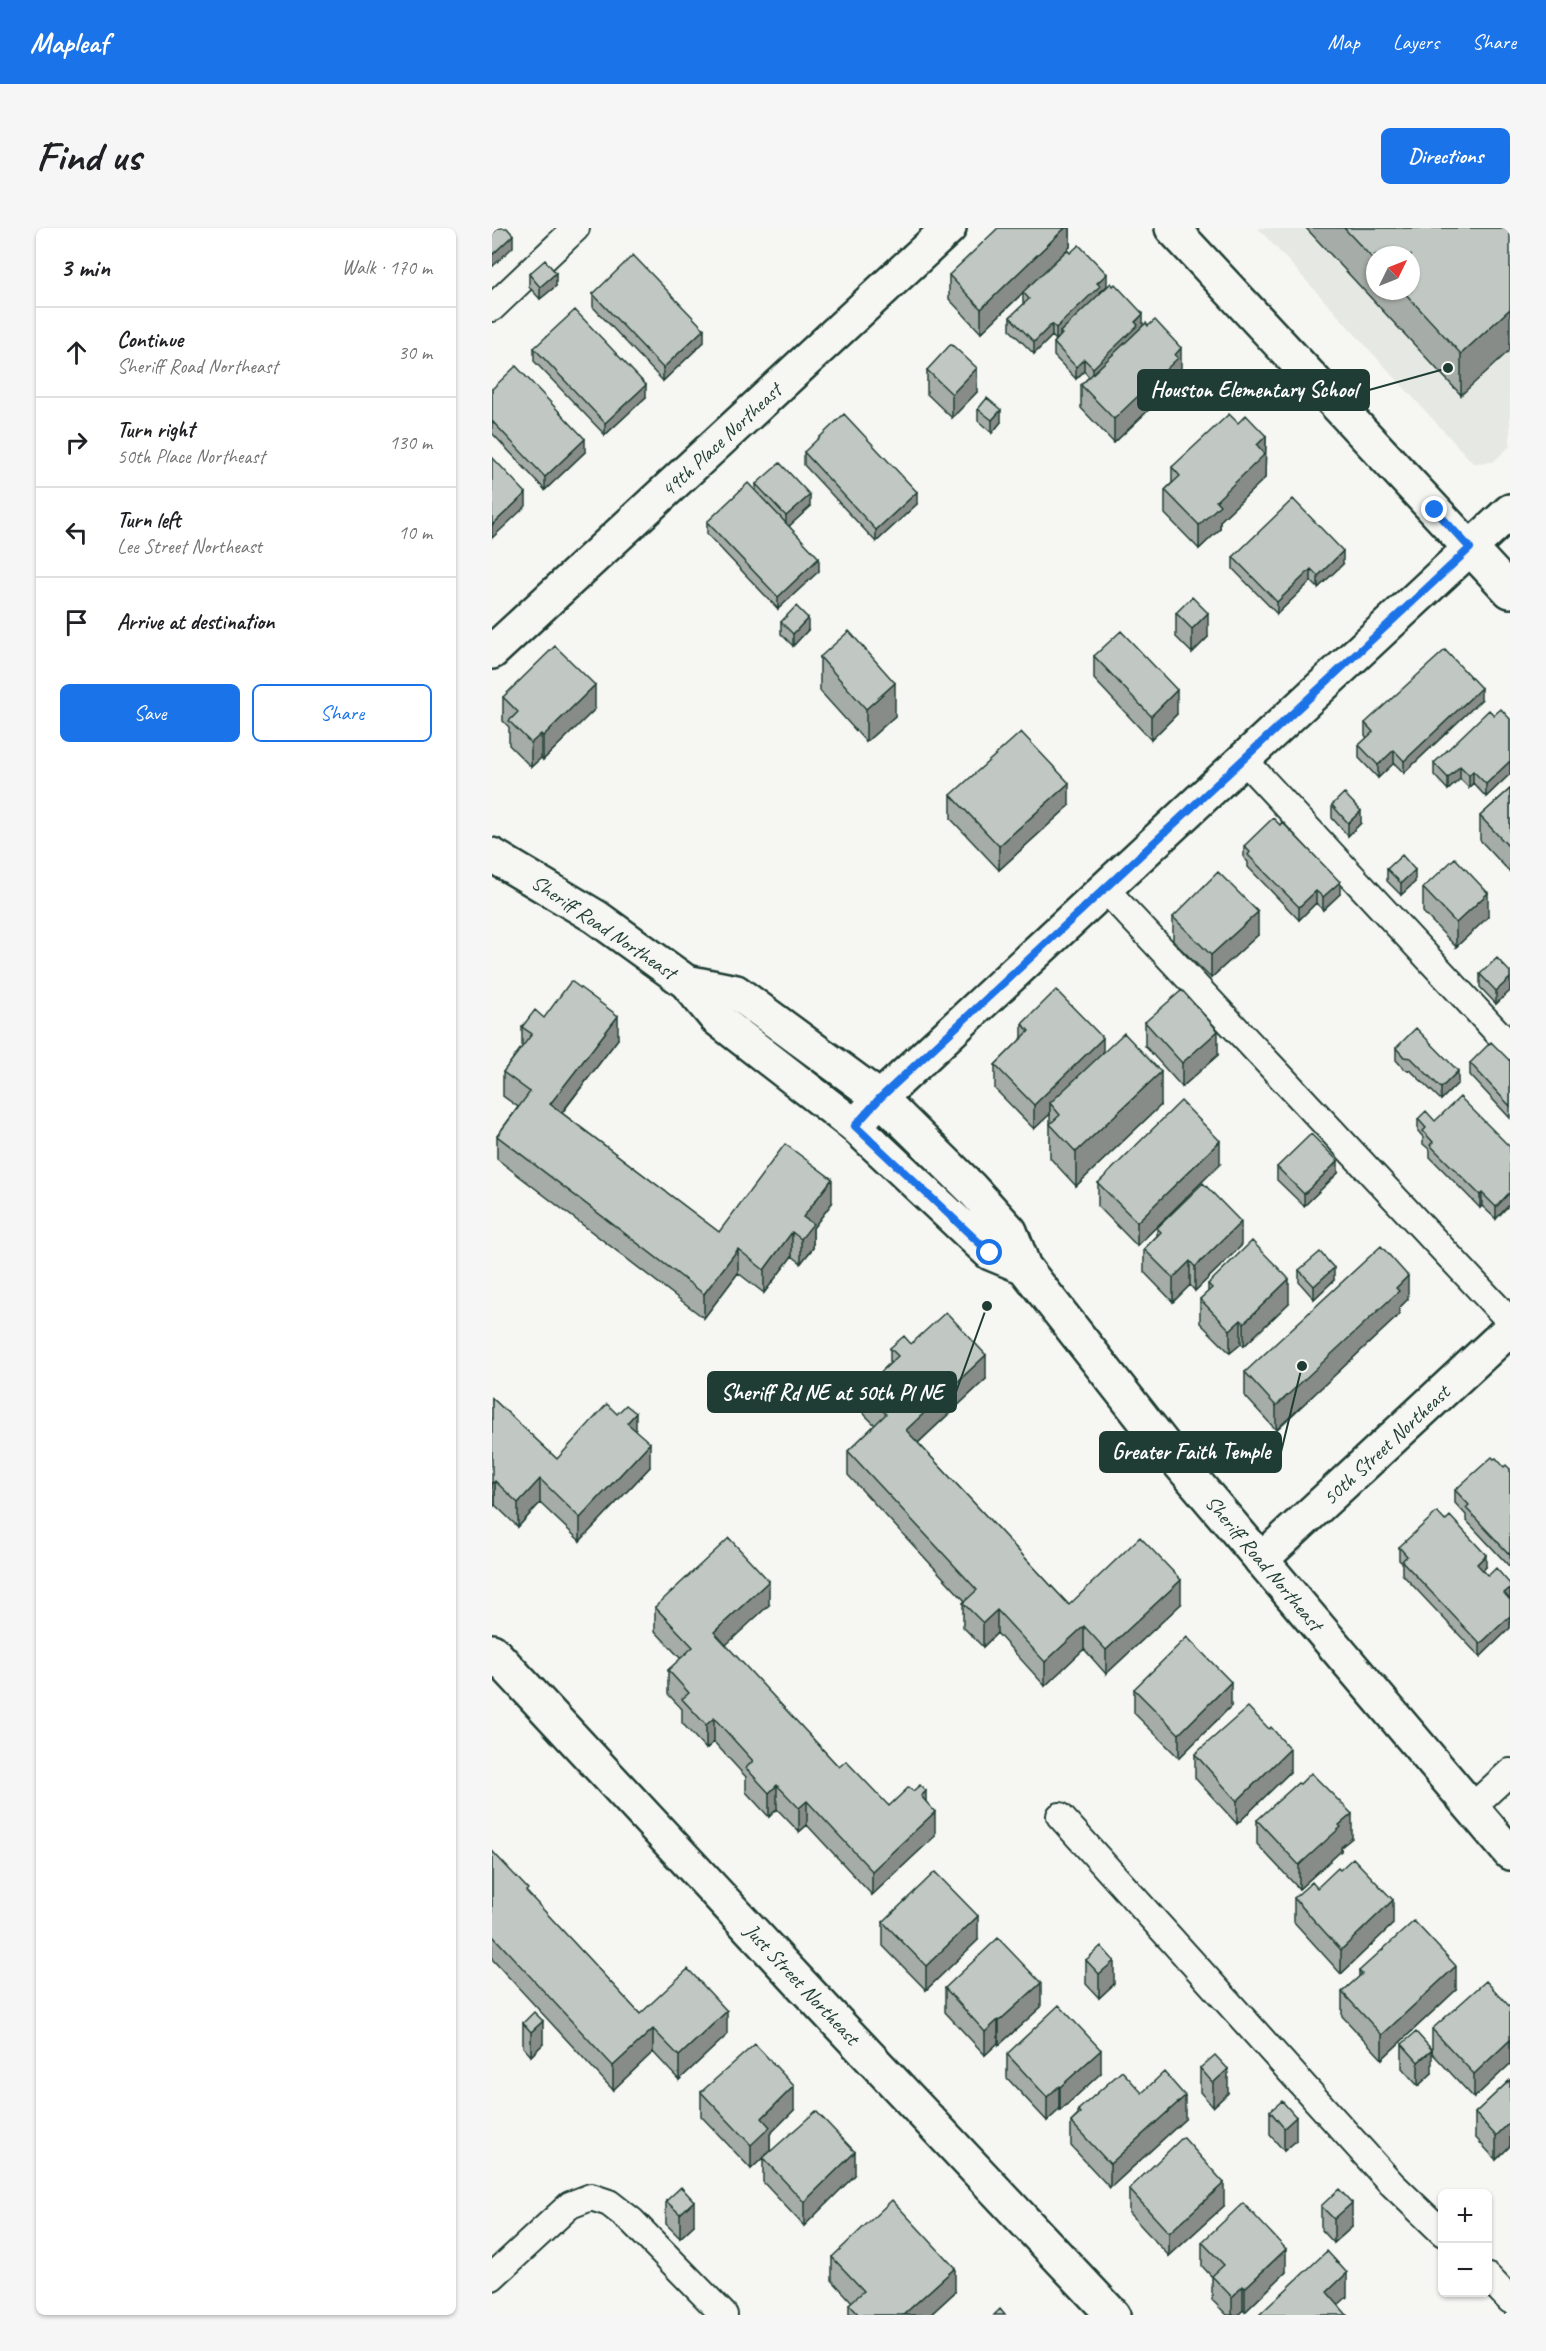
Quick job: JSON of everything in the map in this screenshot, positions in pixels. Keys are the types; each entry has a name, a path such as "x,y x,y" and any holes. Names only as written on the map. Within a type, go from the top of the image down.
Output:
{"street":[{"name":"49th Place Northeast","path":"492,652 949,228"},
{"path":"1172,228 1510,591"},
{"path":"855,1126 880,1098 1510,512"},
{"name":"Sheriff Road Northeast","path":"492,855 596,917 686,982 716,1018 855,1126 990,1253 1024,1267"},
{"name":"Sheriff Road Northeast","path":"686,982 736,992 880,1098 971,1188 1010,1231 1024,1267 1163,1444 1510,1853"},
{"name":"50th Street Northeast","path":"1262,1560 1510,1329"},
{"name":"Just Street Northeast","path":"492,1651 1113,2315"}],"lane":[{"path":"492,308 576,228"},
{"path":"1244,760 1510,1046"},
{"path":"1105,889 1510,1321"},
{"path":"1471,1808 1510,1772"},
{"path":"1060,1816 1392,2184 1438,2228"},
{"path":"492,2277 570,2205 591,2197 609,2203 632,2221 724,2315"},
{"path":"1492,2281 1510,2300"}],"shaded area":[{"path":"1258,228 1510,228 1510,446 1493,462 1473,463"}],"building":[{"path":"498,228 507,228 513,235 492,255 492,234"},
{"path":"998,228 1065,228 981,309 949,275"},
{"path":"1344,228 1510,228 1510,309 1461,354 1411,300 1420,300 1420,246 1366,246 1366,251"},
{"path":"1079,245 1107,274 1097,283 1100,286 1056,328 1052,324 1034,342 1010,317 1029,299 1023,292 1067,250 1070,253"},
{"path":"633,255 704,329 663,368 593,294"},
{"path":"545,260 556,273 540,287 529,274"},
{"path":"1111,283 1113,286 1115,284 1143,314 1135,322 1138,325 1093,368 1084,359 1076,367 1054,343 1062,334 1060,332"},
{"path":"575,310 646,385 605,423 534,348"},
{"path":"1155,320 1181,348 1175,355 1178,358 1114,419 1081,385 1146,323 1148,326"},
{"path":"951,344 977,368 952,394 927,370"},
{"path":"516,366 585,439 545,477 492,421 492,389"},
{"path":"987,398 1001,410 992,420 978,409"},
{"path":"844,414 917,492 876,530 804,452"},
{"path":"1229,414 1238,423 1246,415 1266,436 1257,445 1265,454 1216,501 1220,505 1199,525 1165,490 1180,476 1172,467"},
{"path":"492,457 526,493 492,525"},
{"path":"780,463 810,495 786,516 756,484"},
{"path":"748,483 819,558 778,597 707,522"},
{"path":"1293,499 1343,551 1318,576 1311,569 1277,602 1233,557"},
{"path":"1192,597 1208,613 1192,629 1176,613"},
{"path":"796,606 808,618 793,634 781,622"},
{"path":"849,631 895,683 866,709 820,657"},
{"path":"1121,631 1177,690 1151,716 1094,656"},
{"path":"555,646 595,685 543,736 541,734 531,743 509,721 518,712 503,697"},
{"path":"1445,650 1481,688 1404,761 1394,750 1378,765 1359,745 1373,732 1365,723"},
{"path":"1501,709 1510,719 1510,761 1486,784 1473,771 1469,775 1460,766 1448,778 1434,763 1489,710 1494,715"},
{"path":"1021,732 1069,783 999,846 951,795"},
{"path":"1510,789 1510,848 1480,816"},
{"path":"1344,793 1361,811 1348,823 1332,805"},
{"path":"1273,818 1280,825 1282,822 1340,882 1323,897 1316,891 1299,907 1248,855 1250,852 1244,846"},
{"path":"1402,855 1415,870 1401,883 1387,869"},
{"path":"1455,858 1488,893 1456,923 1423,888"},
{"path":"1218,872 1258,912 1211,955 1173,917"},
{"path":"1497,958 1510,972 1510,978 1496,991 1480,974"},
{"path":"571,981 618,1016 550,1104 719,1232 785,1144 832,1179 803,1217 813,1224 801,1239 792,1232 764,1270 738,1249 704,1294 497,1136 530,1092 503,1072 532,1034 522,1027 535,1010 544,1018"},
{"path":"1056,990 1103,1038 1034,1105 995,1065 1029,1031 1022,1024"},
{"path":"1182,990 1218,1031 1182,1063 1145,1022"},
{"path":"1416,1028 1458,1071 1441,1088 1411,1058 1404,1057 1396,1048"},
{"path":"1124,1033 1161,1072 1076,1152 1050,1124 1060,1115 1050,1103"},
{"path":"1491,1042 1510,1061 1510,1106 1470,1063"},
{"path":"1460,1097 1510,1147 1510,1192 1496,1207 1482,1193 1480,1195 1430,1145 1433,1142 1423,1131 1426,1128 1418,1119 1426,1111 1435,1121"},
{"path":"1181,1101 1220,1141 1137,1222 1098,1183"},
{"path":"1311,1134 1338,1161 1304,1194 1277,1167"},
{"path":"1203,1183 1241,1222 1195,1267 1190,1261 1173,1278 1144,1249 1161,1232 1157,1228"},
{"path":"1252,1241 1289,1279 1244,1323 1241,1320 1230,1330 1200,1299 1212,1288 1208,1284"},
{"path":"1381,1246 1408,1276 1396,1288 1399,1291 1276,1406 1245,1372"},
{"path":"1320,1252 1334,1268 1314,1286 1299,1270"},
{"path":"946,1312 986,1355 906,1430 1069,1605 1140,1537 1181,1580 1106,1650 1084,1626 1045,1662 997,1610 983,1623 963,1603 977,1590 848,1451 886,1414 863,1389 898,1356 890,1348 904,1336 911,1344"},
{"path":"492,1398 557,1459 607,1404 617,1414 626,1405 636,1413 627,1423 650,1443 580,1518 540,1479 518,1503 495,1481 492,1484"},
{"path":"1492,1457 1510,1469 1510,1555 1466,1508 1469,1505 1455,1490"},
{"path":"1437,1512 1445,1521 1450,1516 1486,1555 1477,1564 1488,1576 1496,1568 1510,1584 1510,1588 1504,1593 1510,1600 1510,1616 1480,1644 1402,1561 1407,1556 1399,1547"},
{"path":"729,1538 769,1581 714,1632 839,1767 846,1761 889,1806 909,1787 913,1791 920,1785 926,1791 921,1796 935,1812 872,1871 807,1801 799,1808 777,1785 769,1793 746,1768 753,1761 714,1718 706,1725 682,1699 689,1693 668,1670 693,1647 655,1607"},
{"path":"1187,1637 1231,1682 1179,1734 1134,1689"},
{"path":"1248,1707 1269,1729 1271,1727 1290,1749 1237,1801 1195,1754"},
{"path":"1311,1773 1352,1814 1299,1865 1257,1820"},
{"path":"492,1851 640,2014 688,1969 727,2011 679,2056 653,2029 613,2066 492,1935"},
{"path":"1353,1858 1393,1900 1341,1950 1294,1898 1312,1882 1317,1888 1338,1868 1340,1870"},
{"path":"935,1872 978,1916 926,1966 883,1922"},
{"path":"1414,1921 1456,1966 1382,2035 1342,1992 1362,1974 1359,1971"},
{"path":"998,1938 1041,1983 985,2032 945,1988"},
{"path":"1101,1946 1114,1961 1099,1974 1086,1960"},
{"path":"1486,1981 1510,2007 1510,2040 1474,2074 1432,2029"},
{"path":"1059,2005 1101,2050 1047,2097 1007,2054"},
{"path":"534,2012 543,2021 531,2032 523,2023"},
{"path":"1416,2032 1432,2050 1418,2062 1402,2044"},
{"path":"755,2044 794,2086 762,2118 770,2127 751,2145 701,2092"},
{"path":"1215,2055 1228,2069 1213,2083 1200,2068"},
{"path":"1122,2071 1142,2093 1164,2072 1185,2096 1110,2164 1071,2122 1081,2113 1078,2110"},
{"path":"1510,2080 1510,2122 1496,2136 1475,2113"},
{"path":"1282,2101 1296,2117 1284,2128 1270,2111"},
{"path":"816,2111 855,2152 804,2202 763,2158"},
{"path":"1183,2137 1224,2183 1169,2233 1129,2189"},
{"path":"681,2187 694,2201 680,2214 666,2201"},
{"path":"1339,2189 1352,2203 1334,2219 1321,2206"},
{"path":"892,2200 955,2268 903,2315 859,2315 849,2304 864,2291 832,2257"},
{"path":"1243,2203 1286,2249 1245,2288 1243,2286 1232,2297 1212,2276 1224,2265 1202,2242"},
{"path":"1327,2251 1347,2273 1327,2292 1347,2315 1259,2315"},
{"path":"1000,2309 1005,2315 994,2315"}],"place":[{"name":"Houston Elementary School","path":"1448,368"},
{"name":"Sheriff Rd NE at 50th Pl NE","path":"987,1306"},
{"name":"Greater Faith Temple","path":"1302,1366"}],"route":[{"path":"990,1253 855,1126 880,1098 1470,548 1435,510"}]}
